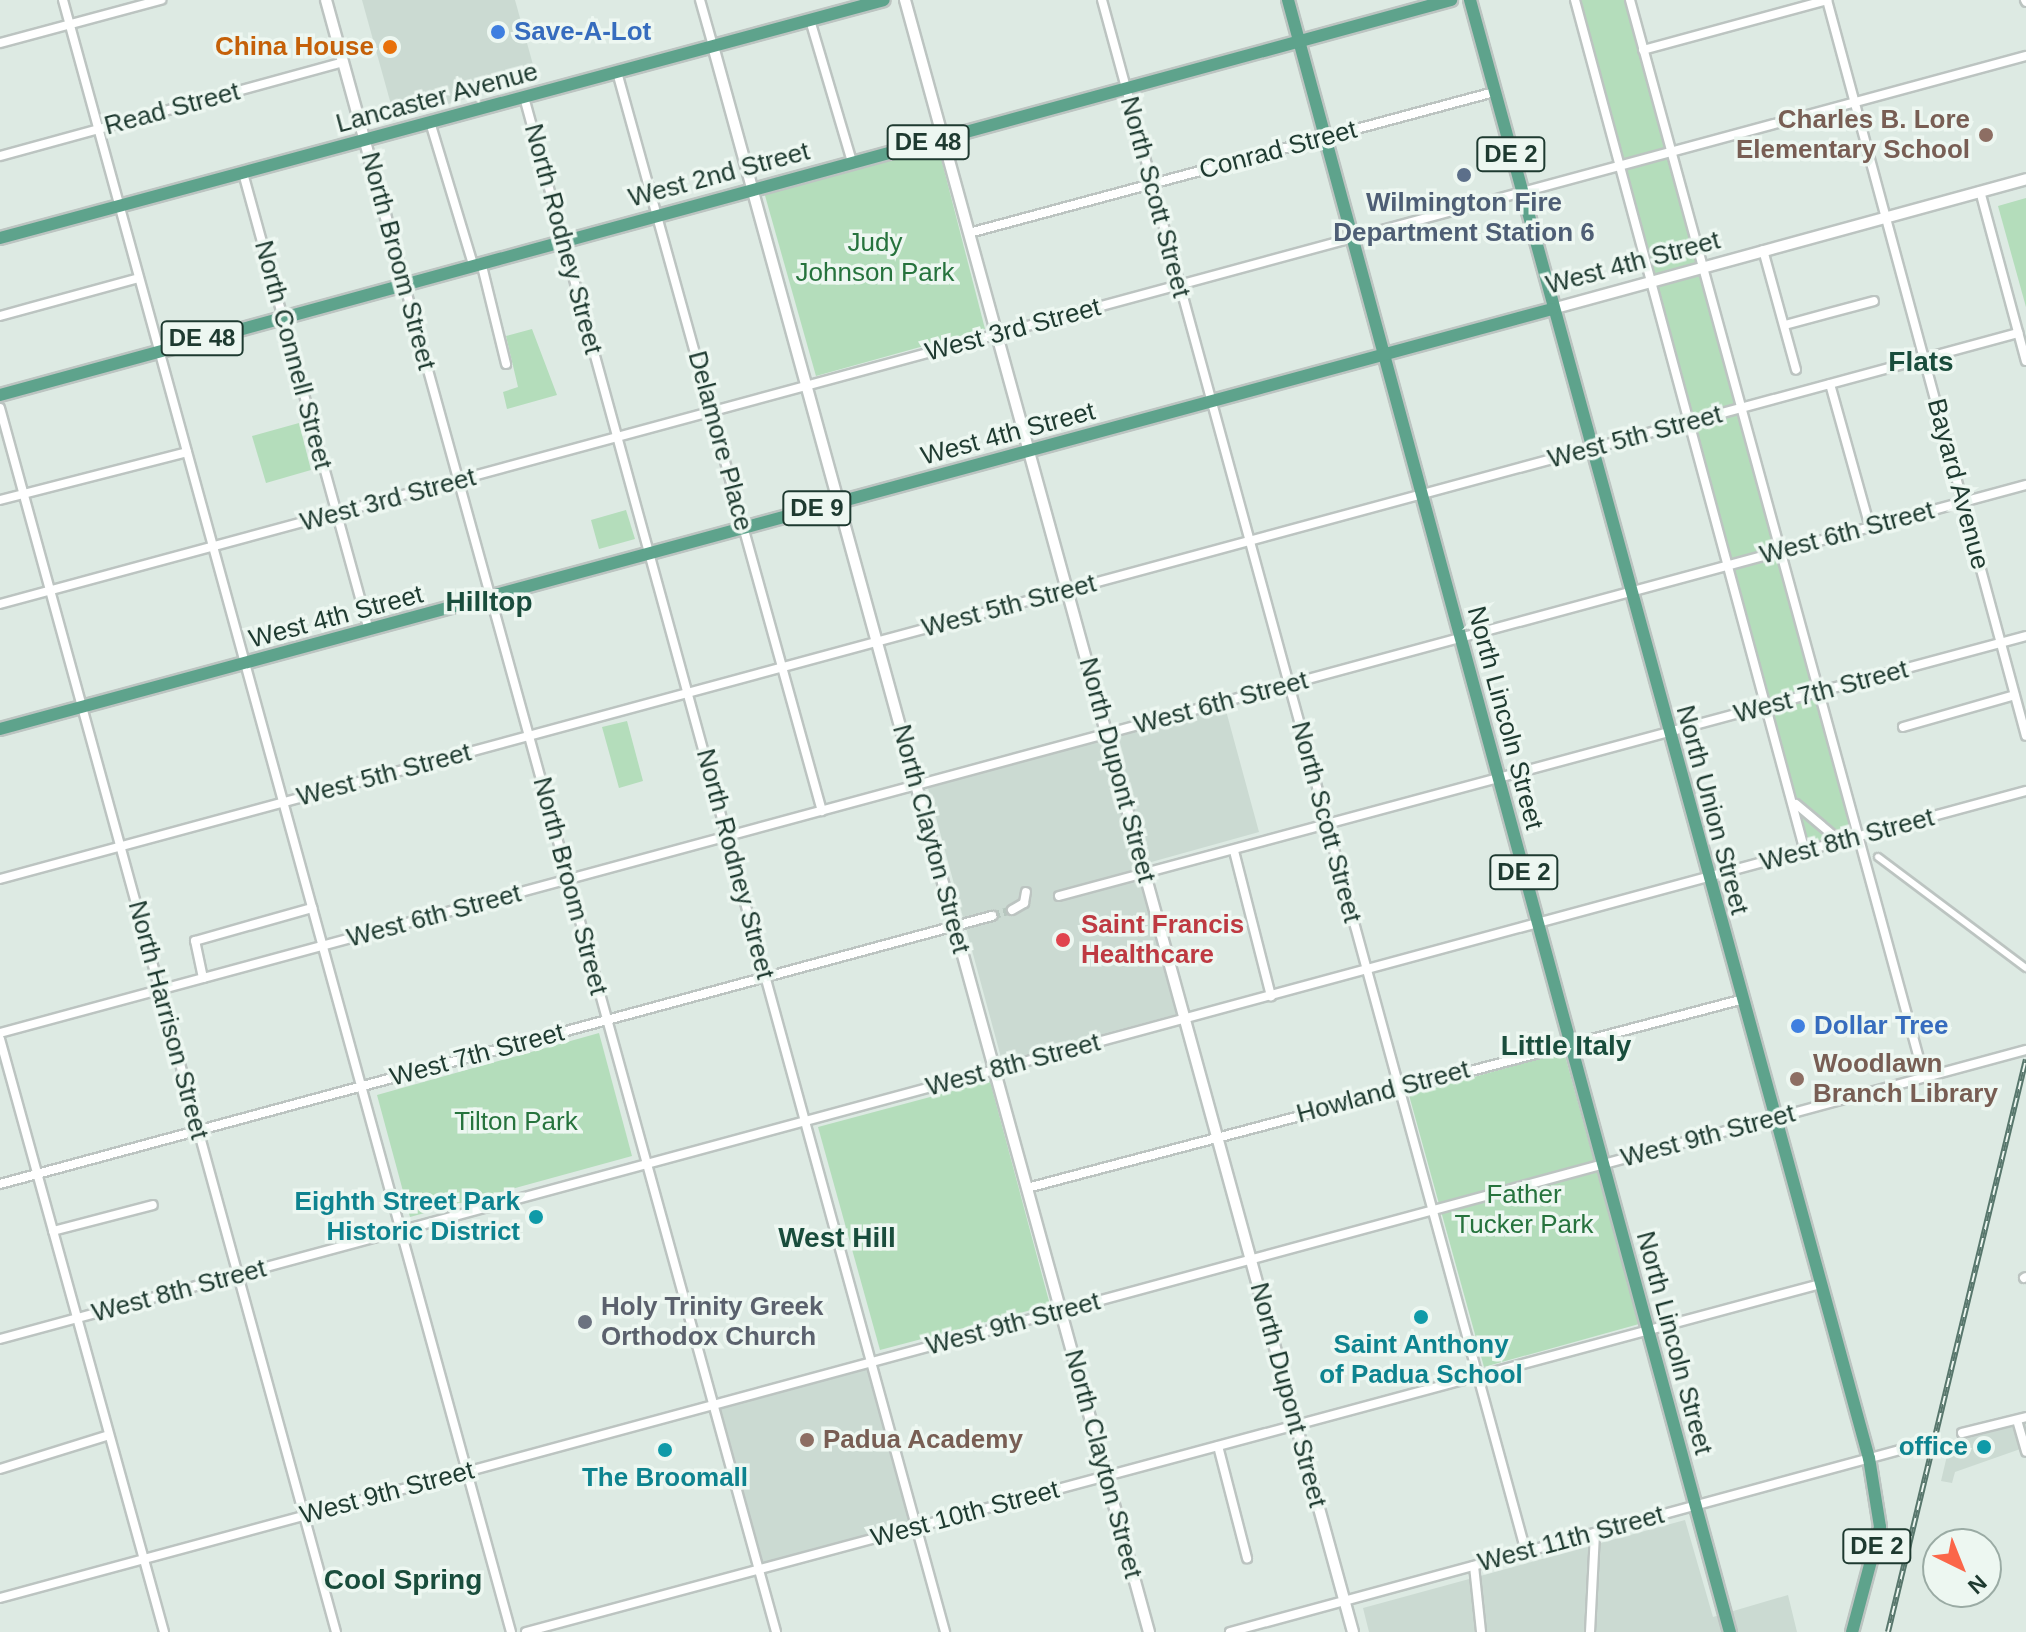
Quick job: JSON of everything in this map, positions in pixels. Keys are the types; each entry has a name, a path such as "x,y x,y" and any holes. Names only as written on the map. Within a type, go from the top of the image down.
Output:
{"main road":[{"name":"Lancaster Avenue","path":"0,238 884,0"},
{"name":"North Lincoln Street","path":"1288,0 1730,1632"},
{"name":"West 2nd Street","path":"0,395 159,349 1451,0"},
{"name":"North Union Street","path":"1470,0 1740,1000 1869,1458 1880,1532 1852,1632"},
{"name":"West 4th Street","path":"0,729 1552,309"}],"street":[{"path":"63,0 511,1632"},
{"path":"0,43 161,0"},
{"name":"North Broom Street","path":"326,0 776,1632"},
{"path":"700,0 713,46"},
{"name":"North Dupont Street","path":"905,0 1353,1632"},
{"name":"North Scott Street","path":"1102,0 1526,1552"},
{"path":"1575,0 1727,566 1795,803 1805,852"},
{"path":"1630,0 1669,153 1924,1077"},
{"path":"1643,50 1827,0"},
{"name":"Bayard Avenue","path":"1827,0 2026,736"},
{"path":"810,20 852,162"},
{"name":"North Clayton Street","path":"713,46 1149,1632"},
{"name":"West 3rd Street","path":"0,604 2026,56"},
{"name":"Read Street","path":"0,156 343,62"},
{"name":"Delamore Place","path":"617,72 822,811"},
{"name":"Conrad Street","path":"969,233 1494,92"},
{"name":"North Rodney Street","path":"524,97 945,1632"},
{"path":"430,122 477,263 506,364"},
{"name":"North Connell Street","path":"243,173 369,631"},
{"name":"West 4th Street","path":"1552,309 2026,179"},
{"path":"1980,191 2026,361"},
{"path":"1763,250 1796,370"},
{"path":"0,316 139,278"},
{"path":"1785,325 1874,301"},
{"name":"West 5th Street","path":"0,879 2018,333"},
{"path":"1830,384 1870,527"},
{"name":"North Harrison Street","path":"0,408 336,1632"},
{"path":"0,500 187,452"},
{"name":"West 6th Street","path":"0,1036 203,978 2026,485"},
{"name":"West 7th Street","path":"1059,896 2026,636"},
{"path":"1903,727 2015,695"},
{"name":"West 8th Street","path":"0,1339 2026,791"},
{"path":"1795,803 1841,842"},
{"path":"1234,851 1271,996"},
{"path":"1878,857 2026,968"},
{"path":"1012,910 1024,903 1026,892"},
{"path":"203,978 195,941 312,908"},
{"name":"West 7th Street","path":"0,1184 992,916"},
{"name":"Howland Street","path":"1027,1188 1399,1087 1740,1000"},
{"path":"0,1036 164,1632"},
{"name":"West 9th Street","path":"0,1598 2026,1050"},
{"path":"53,1231 153,1205"},
{"name":"West 10th Street","path":"526,1632 1820,1284"},
{"path":"1962,1433 2022,1418 2026,1452"},
{"path":"0,1469 109,1435"},
{"path":"1218,1446 1247,1558"},
{"name":"West 11th Street","path":"1230,1632 1911,1447"},
{"path":"1590,1632 1595,1533"},
{"path":"1474,1566 1481,1632"}],"shaded area":[{"path":"362,0 515,0 537,79 395,119"},
{"name":"Saint Francis Healthcare","path":"1225,707 1259,832 1137,866 1177,1014 1002,1061 928,788"},
{"name":"Padua Academy","path":"871,1362 916,1527 759,1570 713,1405"},
{"path":"2026,1423 2026,1447 1955,1472 1952,1483 1941,1481 1950,1443"},
{"path":"1685,1520 1713,1617 1788,1595 1797,1632 1369,1632 1363,1608"}],"green space":[{"path":"1575,0 1630,0 1858,837 1805,852"},
{"name":"Judy Johnson Park","path":"933,147 940,154 985,329 816,376 764,192"},
{"path":"2026,198 2026,307 1998,206"},
{"path":"532,329 557,395 507,409 503,392 518,387 506,336"},
{"path":"299,423 311,470 266,483 252,436"},
{"path":"626,510 635,539 599,549 591,520"},
{"path":"627,721 643,781 619,788 602,727"},
{"name":"Tilton Park","path":"599,1033 632,1156 410,1217 377,1095"},
{"name":"Father Tucker Park","path":"1564,1052 1639,1324 1484,1367 1409,1095"},
{"path":"990,1081 1050,1305 880,1350 818,1127"}],"tunnel":[{"path":"992,916 1012,910"}],"railway":[{"path":"1888,1632 2026,1059"}],"place":[{"name":"Save-A-Lot","path":"498,32"},
{"name":"China House","path":"390,47"},
{"name":"Charles B. Lore Elementary School","path":"1986,135"},
{"name":"Wilmington Fire Department Station 6","path":"1464,175"},
{"name":"Saint Francis Healthcare","path":"1063,940"},
{"name":"Dollar Tree","path":"1798,1026"},
{"name":"Woodlawn Branch Library","path":"1797,1079"},
{"name":"Eighth Street Park Historic District","path":"536,1217"},
{"name":"Saint Anthony of Padua School","path":"1421,1317"},
{"name":"Holy Trinity Greek Orthodox Church","path":"585,1322"},
{"name":"Padua Academy","path":"807,1440"},
{"name":"office","path":"1984,1447"},
{"name":"The Broomall","path":"665,1450"}],"district":[{"name":"Flats","path":"1921,362"},
{"name":"Hilltop","path":"489,602"},
{"name":"Little Italy","path":"1566,1046"},
{"name":"West Hill","path":"837,1238"},
{"name":"Cool Spring","path":"403,1580"}]}
